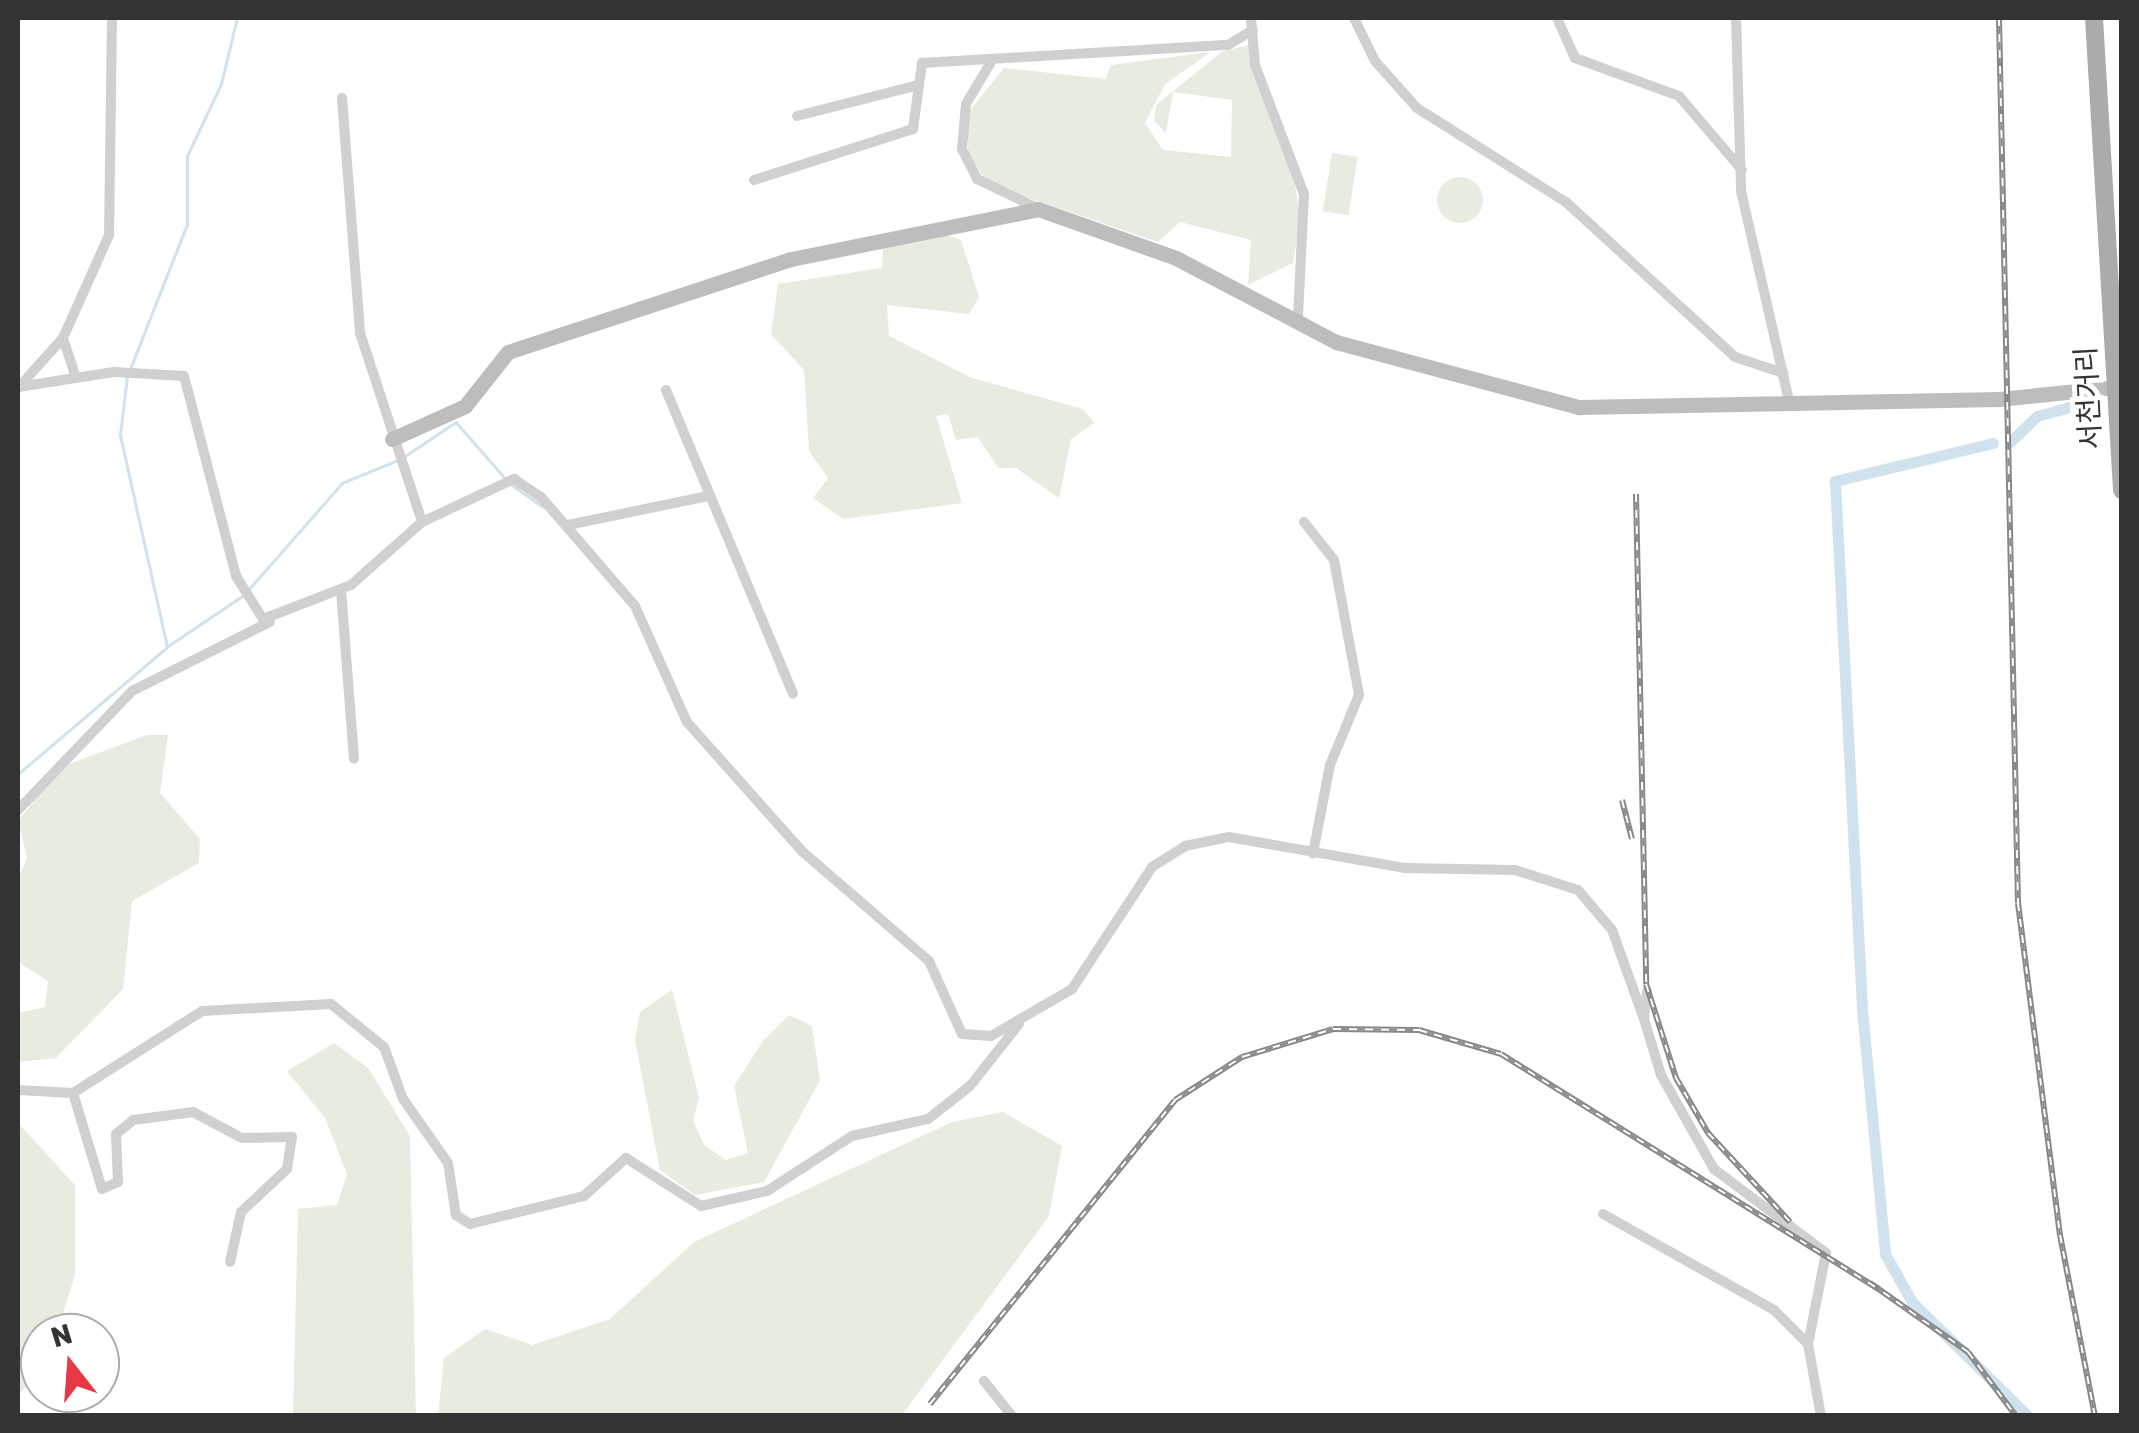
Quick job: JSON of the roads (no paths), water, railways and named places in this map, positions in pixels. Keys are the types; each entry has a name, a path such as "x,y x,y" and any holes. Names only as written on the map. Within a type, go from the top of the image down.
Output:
{"main road":[{"name":"서천거리","path":"2094,18 2117,295 2116,388 2122,490"}],"street":[{"path":"18,387 64,338 109,235 112,18"},
{"path":"1354,18 1375,61 1417,108 1567,203 1736,356 1783,373"},
{"path":"1557,18 1575,58 1678,96 1743,170"},
{"path":"1736,18 1749,241 1790,406"},
{"path":"754,180 904,135 922,63 991,62 1228,45 1252,24"},
{"path":"1252,24 1255,65 1304,194 1298,317"},
{"path":"991,62 966,104 962,149 977,179 1038,209 1176,258 1298,317 1336,342 1578,406 1790,406 2116,388"},
{"path":"797,116 919,85"},
{"path":"342,98 360,333 422,522"},
{"path":"392,439 465,406 508,352 791,259 1038,209"},
{"path":"64,338 76,376"},
{"path":"18,387 76,376 184,376 244,595 271,621"},
{"path":"666,390 793,694"},
{"path":"18,810 132,691 341,590 422,522 508,481 528,485 635,606 687,722 803,852 929,961 962,1034 991,1036 1023,1019 1094,966 1166,856 1228,837 1405,868 1483,866 1578,890 1612,930 1661,1075 1714,1168 1826,1253 1808,1344 1821,1416"},
{"path":"568,526 708,496"},
{"path":"1304,522 1334,560 1359,695 1330,765 1313,854"},
{"path":"341,590 354,759"},
{"path":"1644,1020 1647,991"},
{"path":"18,1090 74,1093 190,1015 331,1004 384,1047 404,1099 448,1163 462,1220 561,1205 626,1158 681,1198 717,1207 789,1183 852,1136 928,1120 970,1086 1023,1019"},
{"path":"74,1093 89,1169 102,1189 118,1182 116,1134 132,1120 192,1112 242,1138 292,1138 287,1169 241,1212 230,1262"},
{"path":"1603,1214 1774,1310 1808,1344"},
{"path":"984,1381 1012,1416"}],"waterway":[{"path":"130,369 187,224 187,156 221,84 237,18"},
{"path":"18,774 167,647 120,435 127,376"},
{"path":"2010,442 2037,416 2077,405"},
{"path":"405,456 456,422 506,479"},
{"path":"1993,443 1835,481 1862,1009 1885,1254 1912,1302 2028,1416"},
{"path":"249,589 342,483 398,460"},
{"path":"512,485 542,506"},
{"path":"168,646 244,595"}],"railway":[{"path":"1999,18 2018,903 2060,1235 2095,1416"},
{"path":"1636,494 1646,984 1676,1078 1708,1133 1790,1222"},
{"path":"1622,800 1632,839"},
{"path":"930,1404 1175,1100 1242,1057 1333,1029 1419,1030 1501,1054 1879,1289"},
{"path":"1870,1283 1968,1352 2016,1416"}]}
